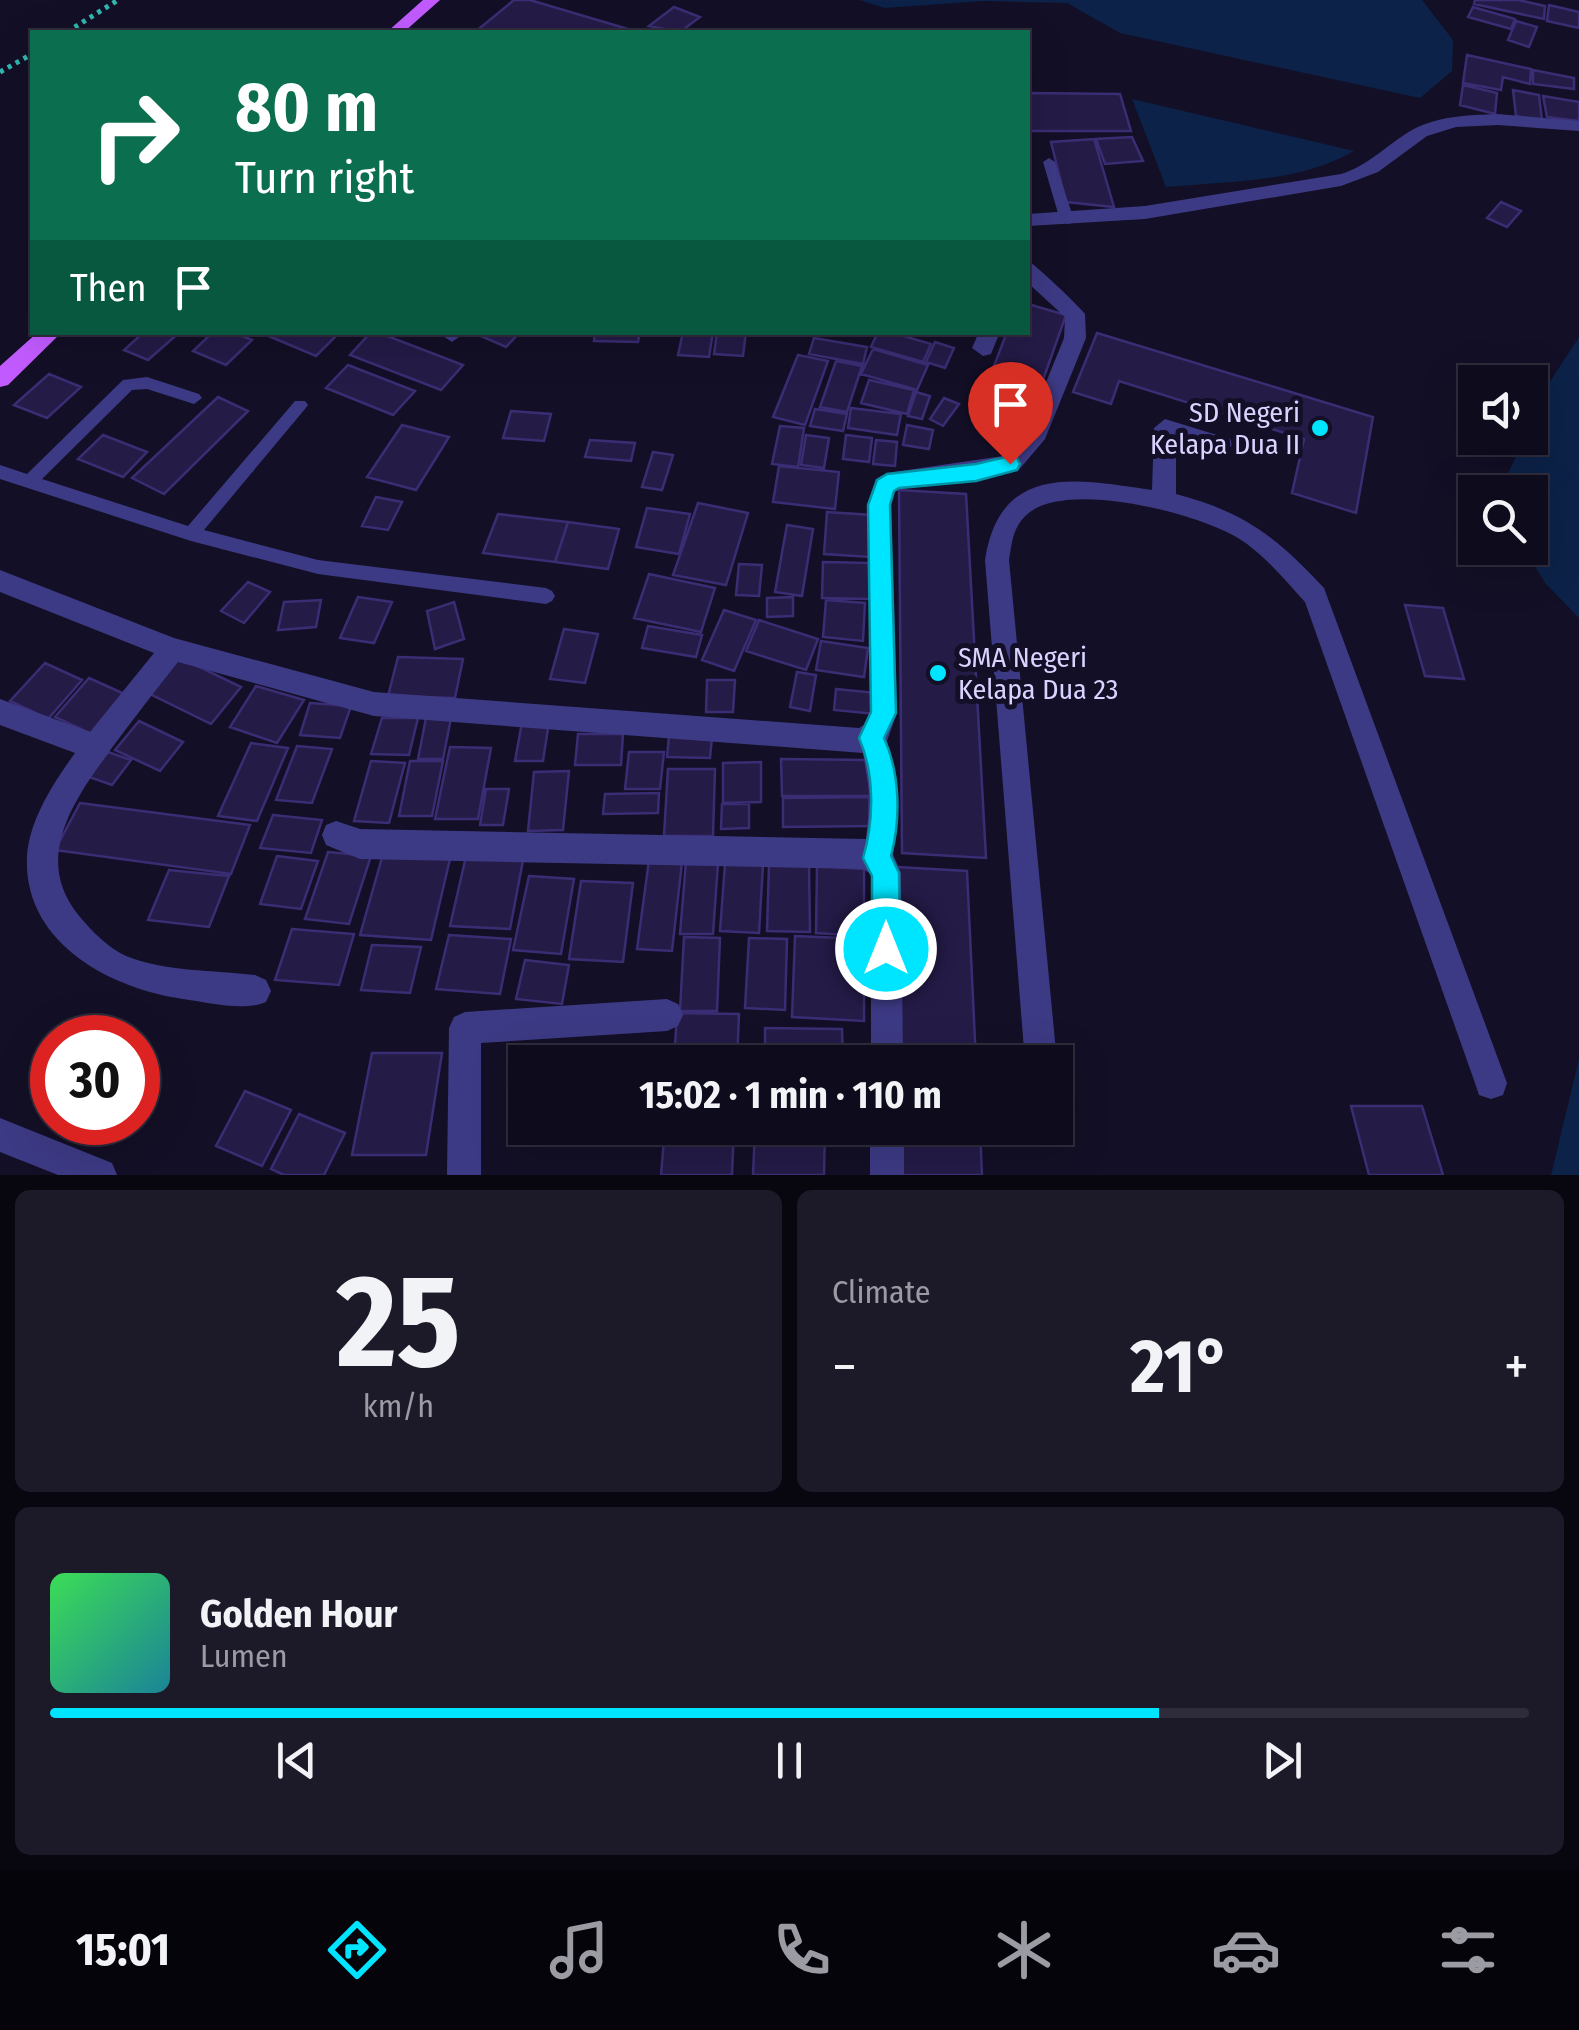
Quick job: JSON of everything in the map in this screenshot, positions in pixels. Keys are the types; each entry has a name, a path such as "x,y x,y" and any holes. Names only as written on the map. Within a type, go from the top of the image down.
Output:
{"main road":[{"path":"396,30 432,0"},
{"path":"0,379 49,335"}],"street":[{"path":"1030,220 1067,220 1216,202 1346,178 1372,171 1412,138 1444,124 1530,122 1579,126"},
{"path":"0,581 174,649 374,704 862,742 872,738 884,713 879,505 884,486 895,480 976,472 1010,464 1034,439 1078,324 1070,307 1039,284 1030,271"},
{"path":"1164,501 1166,428 1222,445"},
{"path":"1010,464 1028,498"},
{"path":"1039,1045 996,560 1004,524 1028,498 1063,489 1164,501 1206,512 1262,538 1314,596 1491,1083"},
{"path":"174,649 97,748 62,801 43,847 44,887 53,908 87,949 123,970 164,980 255,990"},
{"path":"0,712 97,748"},
{"path":"872,738 881,759 883,785 882,839 877,858"},
{"path":"336,834 360,844 859,852 877,858 886,873 886,1045"},
{"path":"464,1175 465,1028 667,1015"},
{"path":"0,1135 100,1175"},
{"path":"887,1145 887,1175"}],"lane":[{"path":"1049,162 1067,220"},
{"path":"31,480 128,384 146,382 194,398"},
{"path":"191,534 300,405"},
{"path":"0,472 191,534 318,567 546,596"}],"path":[{"path":"70,30 118,0"},
{"path":"0,72 30,55"}],"water":[{"path":"859,0 1422,0 1453,40 1452,71 1420,98 1120,33 1067,3 983,1 885,8"},
{"path":"1132,99 1354,151 1287,175 1166,187"},
{"path":"1579,337 1579,618 1545,583 1534,565 1548,565 1548,475 1508,475 1517,455 1548,455 1548,386"},
{"path":"1579,1059 1579,1175 1551,1175"}],"building":[{"path":"514,0 530,0 628,29 627,30 477,30"},
{"path":"1475,0 1518,0 1545,6 1544,19 1474,4"},
{"path":"1549,5 1579,12 1579,28 1547,21"},
{"path":"674,7 700,17 683,30 649,26"},
{"path":"1473,7 1515,19 1511,29 1468,17"},
{"path":"1516,21 1537,27 1529,47 1508,40"},
{"path":"1467,55 1531,69 1530,84 1503,77 1501,90 1463,83"},
{"path":"1533,70 1574,78 1574,89 1533,84"},
{"path":"1463,85 1497,93 1495,114 1460,105"},
{"path":"1513,90 1539,95 1542,121 1516,116"},
{"path":"1030,93 1120,94 1131,131 1031,131"},
{"path":"1543,96 1579,102 1579,121 1547,117"},
{"path":"1132,137 1143,161 1105,164 1096,139"},
{"path":"1094,139 1114,207 1066,202 1051,142"},
{"path":"1501,202 1521,211 1507,227 1487,218"},
{"path":"1030,305 1066,315 1043,380 994,366 1006,335 1030,335"},
{"name":"SD Negeri Kelapa Dua II","path":"1097,333 1373,417 1356,513 1292,493 1304,439 1119,381 1111,404 1073,392"},
{"path":"141,335 177,335 148,360 124,350"},
{"path":"210,335 240,335 252,340 226,365 193,351"},
{"path":"266,335 337,335 316,356"},
{"path":"368,335 385,335 463,365 441,390 350,355"},
{"path":"479,335 517,335 506,347"},
{"path":"595,335 639,335 638,342 594,341"},
{"path":"682,335 713,335 709,357 678,355"},
{"path":"717,335 746,335 743,356 714,354"},
{"path":"877,335 900,335 931,344 923,362 871,347"},
{"path":"814,338 867,347 863,364 809,354"},
{"path":"935,342 954,348 945,368 926,362"},
{"path":"873,349 928,365 917,390 861,374"},
{"path":"798,355 828,361 805,425 773,417"},
{"path":"836,361 862,366 847,412 820,407"},
{"path":"348,365 415,391 393,415 326,388"},
{"path":"49,374 81,387 47,418 14,405"},
{"path":"869,380 914,390 907,414 861,403"},
{"path":"916,392 930,396 922,419 908,416"},
{"path":"218,397 248,411 164,494 132,478"},
{"path":"944,398 959,404 943,426 930,419"},
{"path":"851,408 901,414 897,435 848,428"},
{"path":"815,409 847,414 843,431 810,426"},
{"path":"511,411 551,414 544,441 503,438"},
{"path":"402,425 449,437 416,490 367,477"},
{"path":"907,425 933,430 929,449 903,445"},
{"path":"780,426 804,428 798,467 772,464"},
{"path":"103,435 147,452 123,477 78,459"},
{"path":"806,435 829,438 824,468 801,465"},
{"path":"846,435 872,438 869,462 843,459"},
{"path":"590,440 635,443 631,461 585,457"},
{"path":"876,440 897,442 895,466 873,464"},
{"path":"653,452 673,455 662,490 642,487"},
{"path":"779,466 839,472 835,509 773,502"},
{"name":"SMA Negeri Kelapa Dua 23","path":"899,490 966,494 986,858 902,853"},
{"path":"376,497 402,502 388,530 362,526"},
{"path":"698,503 748,513 726,585 673,575"},
{"path":"647,508 690,514 679,554 636,547"},
{"path":"827,512 872,515 870,557 824,554"},
{"path":"498,514 568,522 555,562 483,553"},
{"path":"568,522 619,529 608,569 555,562"},
{"path":"787,525 813,529 802,596 775,592"},
{"path":"823,562 869,563 870,599 822,598"},
{"path":"739,564 762,565 759,596 736,595"},
{"path":"649,574 715,588 701,632 634,618"},
{"path":"248,582 270,592 244,623 221,611"},
{"path":"358,597 392,602 374,643 340,638"},
{"path":"793,597 793,616 767,617 767,598"},
{"path":"321,600 316,627 278,630 284,602"},
{"path":"826,600 865,603 863,641 823,637"},
{"path":"454,602 464,639 435,649 427,611"},
{"path":"1405,605 1443,608 1464,679 1425,676"},
{"path":"724,610 756,620 734,671 702,660"},
{"path":"759,620 818,639 806,670 746,651"},
{"path":"648,626 702,635 696,657 642,648"},
{"path":"564,629 598,634 585,683 550,679"},
{"path":"821,641 868,648 864,677 816,670"},
{"path":"177,656 241,687 211,724 146,692"},
{"path":"398,657 463,659 455,698 388,696"},
{"path":"45,663 82,680 48,719 10,701"},
{"path":"797,672 816,675 810,711 790,707"},
{"path":"89,678 129,696 96,736 55,717"},
{"path":"707,680 735,680 733,712 706,712"},
{"path":"256,686 304,700 277,743 230,727"},
{"path":"836,689 877,693 875,714 834,710"},
{"path":"310,703 351,706 340,738 300,735"},
{"path":"382,718 418,718 409,755 371,754"},
{"path":"426,718 451,718 443,759 418,759"},
{"path":"139,721 183,742 160,771 115,750"},
{"path":"522,722 549,722 543,761 515,761"},
{"path":"578,734 623,734 621,765 575,765"},
{"path":"669,736 712,737 710,758 667,757"},
{"path":"251,743 288,748 257,821 218,816"},
{"path":"297,746 332,749 312,803 276,800"},
{"path":"450,747 491,748 478,819 435,819"},
{"path":"108,752 131,760 112,785 89,777"},
{"path":"629,752 664,752 660,789 625,789"},
{"path":"781,759 868,760 870,796 782,796"},
{"path":"371,761 405,763 389,823 354,821"},
{"path":"410,761 443,761 432,816 399,816"},
{"path":"761,762 761,802 723,803 723,763"},
{"path":"668,769 715,769 713,836 664,836"},
{"path":"569,771 563,830 528,831 534,772"},
{"path":"486,789 509,789 503,825 480,825"},
{"path":"659,793 658,813 603,814 605,794"},
{"path":"869,797 870,826 783,827 783,798"},
{"path":"80,803 250,825 231,874 55,850"},
{"path":"722,804 749,804 749,828 721,829"},
{"path":"273,815 322,820 311,853 260,848"},
{"path":"328,852 371,856 349,924 305,919"},
{"path":"467,852 524,855 510,929 450,926"},
{"path":"383,854 450,859 431,940 360,935"},
{"path":"277,856 318,861 301,909 260,904"},
{"path":"649,860 682,862 672,951 637,949"},
{"path":"686,862 718,863 713,934 680,934"},
{"path":"725,864 763,865 759,933 720,931"},
{"path":"769,864 809,865 810,932 767,931"},
{"path":"817,866 864,869 864,936 816,933"},
{"path":"897,867 967,871 975,1045 899,1045"},
{"path":"169,870 229,876 209,927 148,920"},
{"path":"529,876 574,879 561,954 513,950"},
{"path":"581,881 633,883 623,962 569,959"},
{"path":"292,929 354,934 339,985 275,980"},
{"path":"449,935 511,939 500,994 436,989"},
{"path":"795,936 864,939 864,1021 792,1017"},
{"path":"684,937 720,938 717,1011 680,1011"},
{"path":"749,938 787,939 785,1010 745,1008"},
{"path":"372,945 421,947 410,993 361,990"},
{"path":"525,960 569,965 562,1004 516,999"},
{"path":"677,1013 739,1014 738,1045 675,1045"},
{"path":"765,1028 842,1029 842,1045 765,1045"},
{"path":"372,1053 442,1053 426,1155 352,1155"},
{"path":"245,1091 291,1110 262,1166 216,1146"},
{"path":"1351,1106 1422,1106 1443,1175 1369,1175"},
{"path":"299,1114 345,1133 324,1175 284,1175 271,1169"},
{"path":"664,1145 733,1145 732,1175 661,1175"},
{"path":"754,1145 825,1145 824,1175 753,1175"},
{"path":"900,1145 981,1145 982,1175 900,1175"}],"place":[{"name":"SD Negeri Kelapa Dua II","path":"1320,428"},
{"name":"SMA Negeri Kelapa Dua 23","path":"938,673"}],"route":[{"path":"886,949 886,873 877,858 882,839 883,785 881,759 872,738 884,713 879,505 884,486 895,480 976,472 1010,464"}]}
